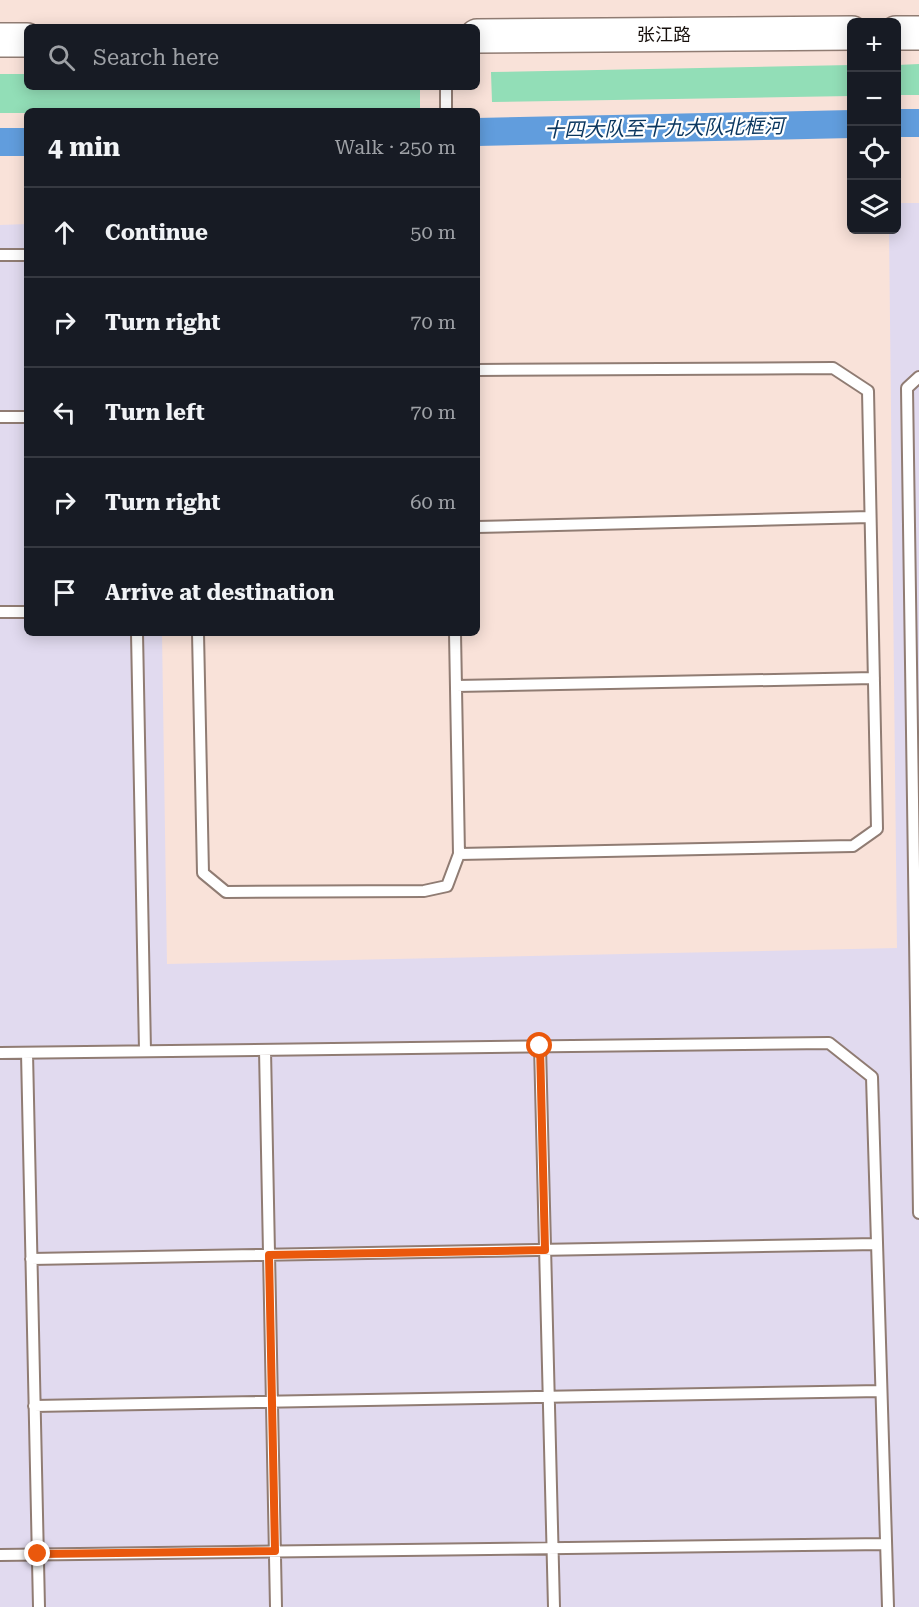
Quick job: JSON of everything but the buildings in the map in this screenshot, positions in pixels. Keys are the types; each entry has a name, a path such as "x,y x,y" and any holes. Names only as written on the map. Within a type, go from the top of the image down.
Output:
{"main road":[{"name":"张江路","path":"480,36 847,33"},
{"path":"901,33 919,33"},
{"path":"0,40 24,40"}],"lane":[{"path":"446,90 446,108"},
{"path":"0,255 24,255"},
{"path":"459,854 853,846 877,829 868,391 833,368 480,370"},
{"path":"919,377 907,388 916,659 919,1213"},
{"path":"0,417 24,417"},
{"path":"480,526 870,517"},
{"path":"0,612 24,612"},
{"path":"137,636 145,1051"},
{"path":"198,636 203,873 226,892 424,891 447,886 459,854 455,636"},
{"path":"456,686 874,678"},
{"path":"0,1053 829,1043 872,1077 888,1607"},
{"path":"540,1046 554,1607"},
{"path":"265,1050 276,1607"},
{"path":"27,1053 39,1607"},
{"path":"31,1259 877,1244"},
{"path":"34,1406 881,1391"},
{"path":"0,1555 886,1544"}],"shaded area":[{"path":"901,203 919,203 919,1607 0,1607 0,225 24,224 24,636 162,636 167,964 897,948 889,234 901,234"}],"green space":[{"path":"919,64 919,95 901,95 901,65"},
{"path":"847,65 847,96 492,102 491,72"},
{"path":"0,74 24,74 24,90 420,90 420,108 24,108 24,113 0,113"}],"waterway":[{"name":"十四大队至十九大队北框河","path":"901,123 919,123"},
{"name":"十四大队至十九大队北框河","path":"480,132 847,124"},
{"name":"十四大队至十九大队北框河","path":"0,142 24,142"}],"route":[{"path":"38,1554 275,1551 269,1255 545,1250 540,1046"}]}
